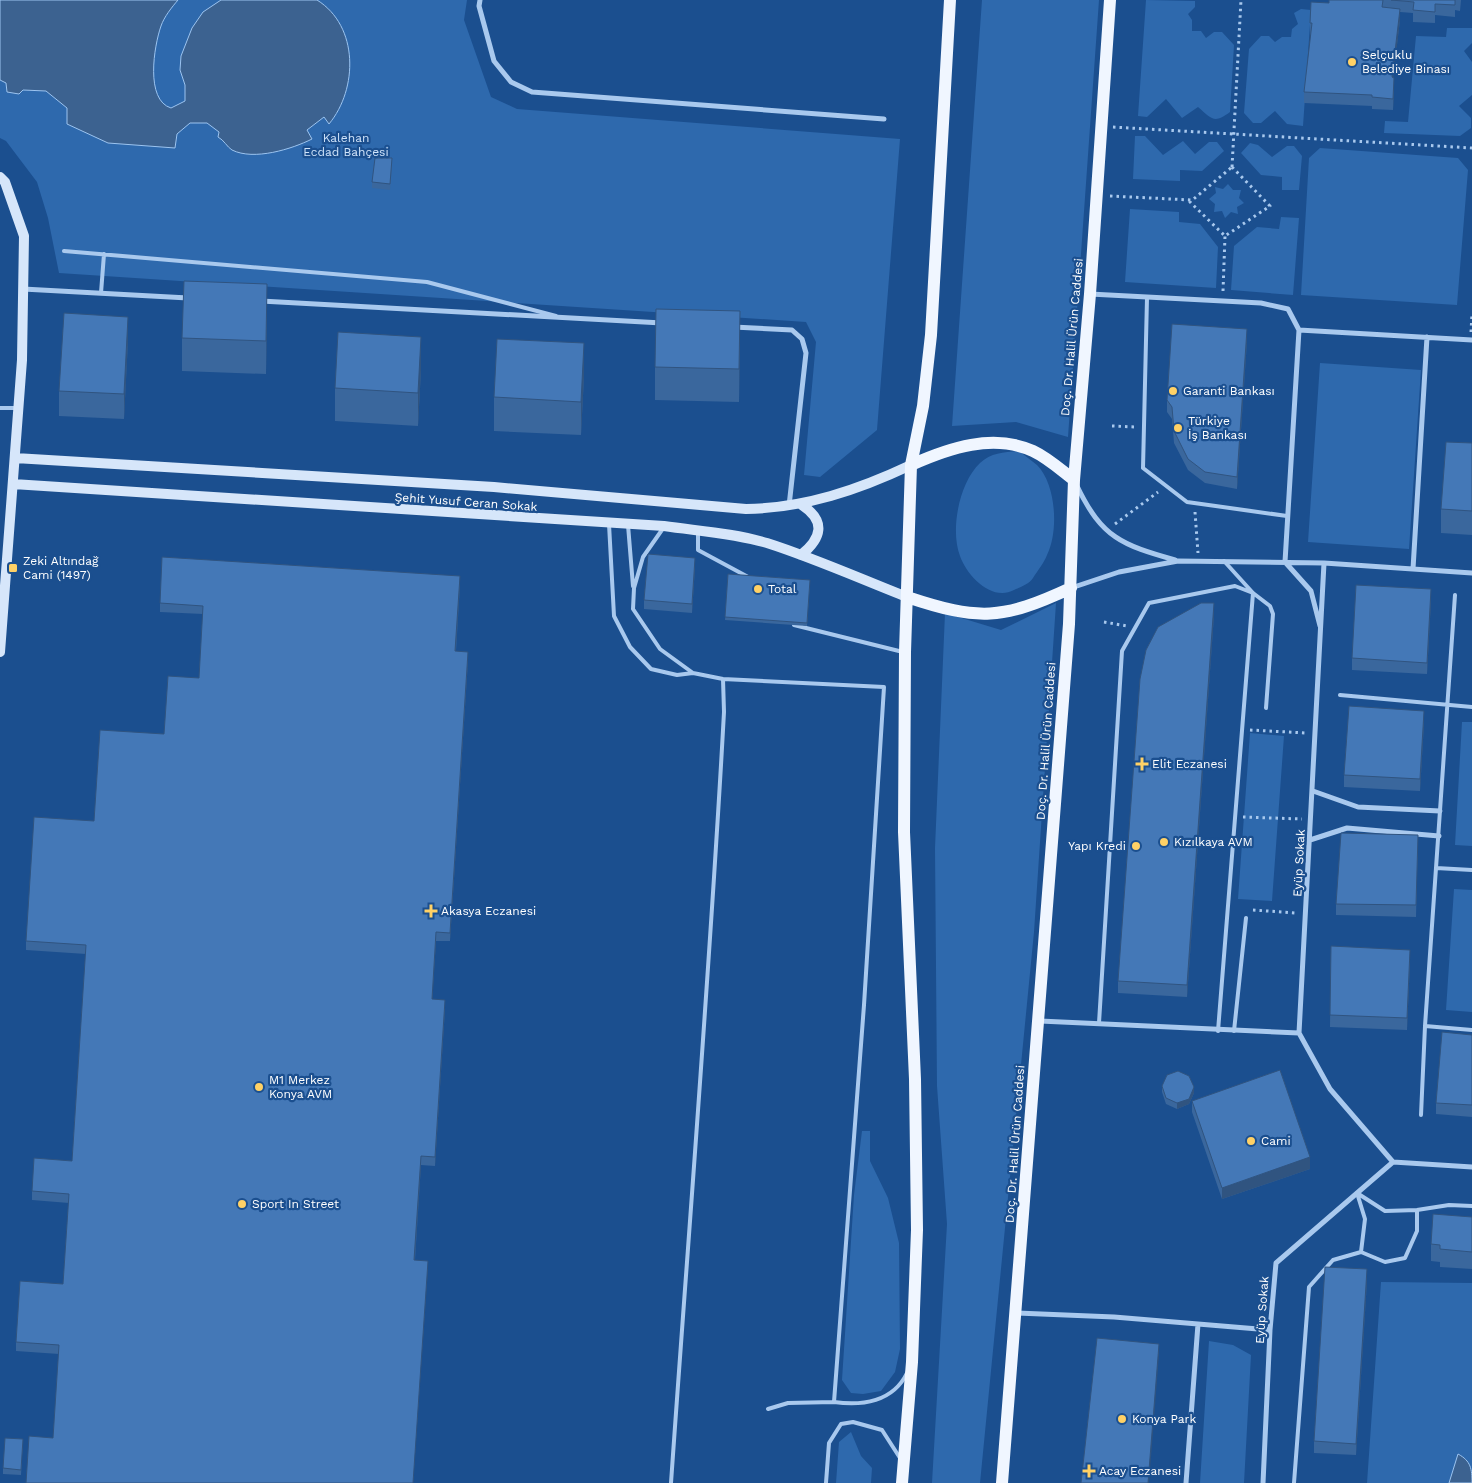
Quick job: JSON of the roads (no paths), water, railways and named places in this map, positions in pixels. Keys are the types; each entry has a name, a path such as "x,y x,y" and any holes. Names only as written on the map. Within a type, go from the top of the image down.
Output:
{"main road":[{"path":"902,1483 912,1362 917,1230 917,1143 904,832 905,652 912,465 923,406 931,335 950,0"},
{"name":"Doç. Dr. Halil Ürün Caddesi","path":"1002,1483 1071,588 1074,480 1090,294 1110,0"},
{"path":"912,465 954,448 980,443 1006,444 1033,451 1074,480"},
{"path":"907,598 960,613 984,615 1006,613 1029,606 1071,588"}],"street":[{"path":"480,0 479,6 494,61 511,82 532,92 884,119"},
{"path":"0,177 5,182 24,236 22,360 0,652"},
{"path":"23,289 195,298"},
{"path":"1090,294 1261,303 1288,309 1299,330 1285,562 1311,591 1321,631"},
{"path":"253,301 667,323"},
{"path":"725,326 792,330 802,338 806,353 789,507"},
{"path":"1299,330 1471,340"},
{"path":"1413,569 1427,337"},
{"name":"Şehit Yusuf Ceran Sokak","path":"15,458 494,487 746,509 802,505 858,488 912,465"},
{"path":"1074,480 1085,504 1106,530 1123,543 1178,561"},
{"name":"Şehit Yusuf Ceran Sokak","path":"13,484 664,526 743,537 801,555 907,598"},
{"path":"801,555 816,541 819,530 817,519 802,505"},
{"path":"1071,588 1119,572 1178,561 1324,563 1472,573"},
{"name":"Eyüp Sokak","path":"1299,1033 1324,563"},
{"path":"1313,791 1358,806 1440,810"},
{"path":"1310,840 1347,828 1438,836"},
{"path":"1038,1021 1299,1033 1330,1089 1393,1162 1472,1167"},
{"name":"Eyüp Sokak","path":"1263,1483 1270,1330 1276,1263 1393,1162"},
{"path":"1016,1313 1114,1317 1270,1330"},
{"path":"1186,1483 1198,1324"}],"lane":[{"path":"64,251 427,282 561,317"},
{"path":"101,293 104,254"},
{"path":"1147,298 1143,468 1187,502 1287,516"},
{"path":"0,408 19,408"},
{"path":"609,523 614,616 630,647 651,669 677,675 692,674 723,679 884,688 864,1005 834,1402"},
{"path":"628,524 634,588 633,609 660,649 692,674"},
{"path":"634,588 643,557 664,526"},
{"path":"698,531 698,550 752,579"},
{"path":"1224,561 1253,593 1270,606 1273,614 1266,708"},
{"path":"1099,1023 1122,651 1148,603 1235,586 1253,593"},
{"path":"1218,1030 1253,593"},
{"path":"1421,1115 1425,1026 1455,596"},
{"path":"794,625 905,652"},
{"path":"671,1483 699,1079 707,993 722,743 723,679"},
{"path":"1340,695 1472,707"},
{"path":"1436,868 1472,870"},
{"path":"1234,1031 1246,918"},
{"path":"1425,1026 1472,1030"},
{"path":"1357,1193 1385,1211 1417,1210 1449,1205 1472,1206"},
{"path":"1357,1193 1365,1219 1361,1252"},
{"path":"1294,1483 1309,1287 1332,1260 1361,1252 1385,1262 1405,1258 1417,1231 1417,1210"},
{"path":"768,1409 788,1404 834,1402 853,1405 879,1400 900,1386 912,1362"},
{"path":"826,1483 829,1443 841,1424 852,1422 882,1430 903,1463"}],"place":[{"name":"Selçuklu Belediye Binası","path":"1352,62"},
{"name":"Garanti Bankası","path":"1173,391"},
{"name":"Türkiye İş Bankası","path":"1178,428"},
{"name":"Zeki Altındağ Cami (1497)","path":"13,568"},
{"name":"Total","path":"758,589"},
{"name":"Elit Eczanesi","path":"1142,764"},
{"name":"Kızılkaya AVM","path":"1164,842"},
{"name":"Yapı Kredi","path":"1136,846"},
{"name":"Akasya Eczanesi","path":"431,911"},
{"name":"M1 Merkez Konya AVM","path":"259,1087"},
{"name":"Cami","path":"1251,1141"},
{"name":"Sport In Street","path":"242,1204"},
{"name":"Konya Park","path":"1122,1419"},
{"name":"Acay Eczanesi","path":"1089,1471"}],"park label":[{"name":"Kalehan Ecdad Bahçesi","path":"346,145"}]}
